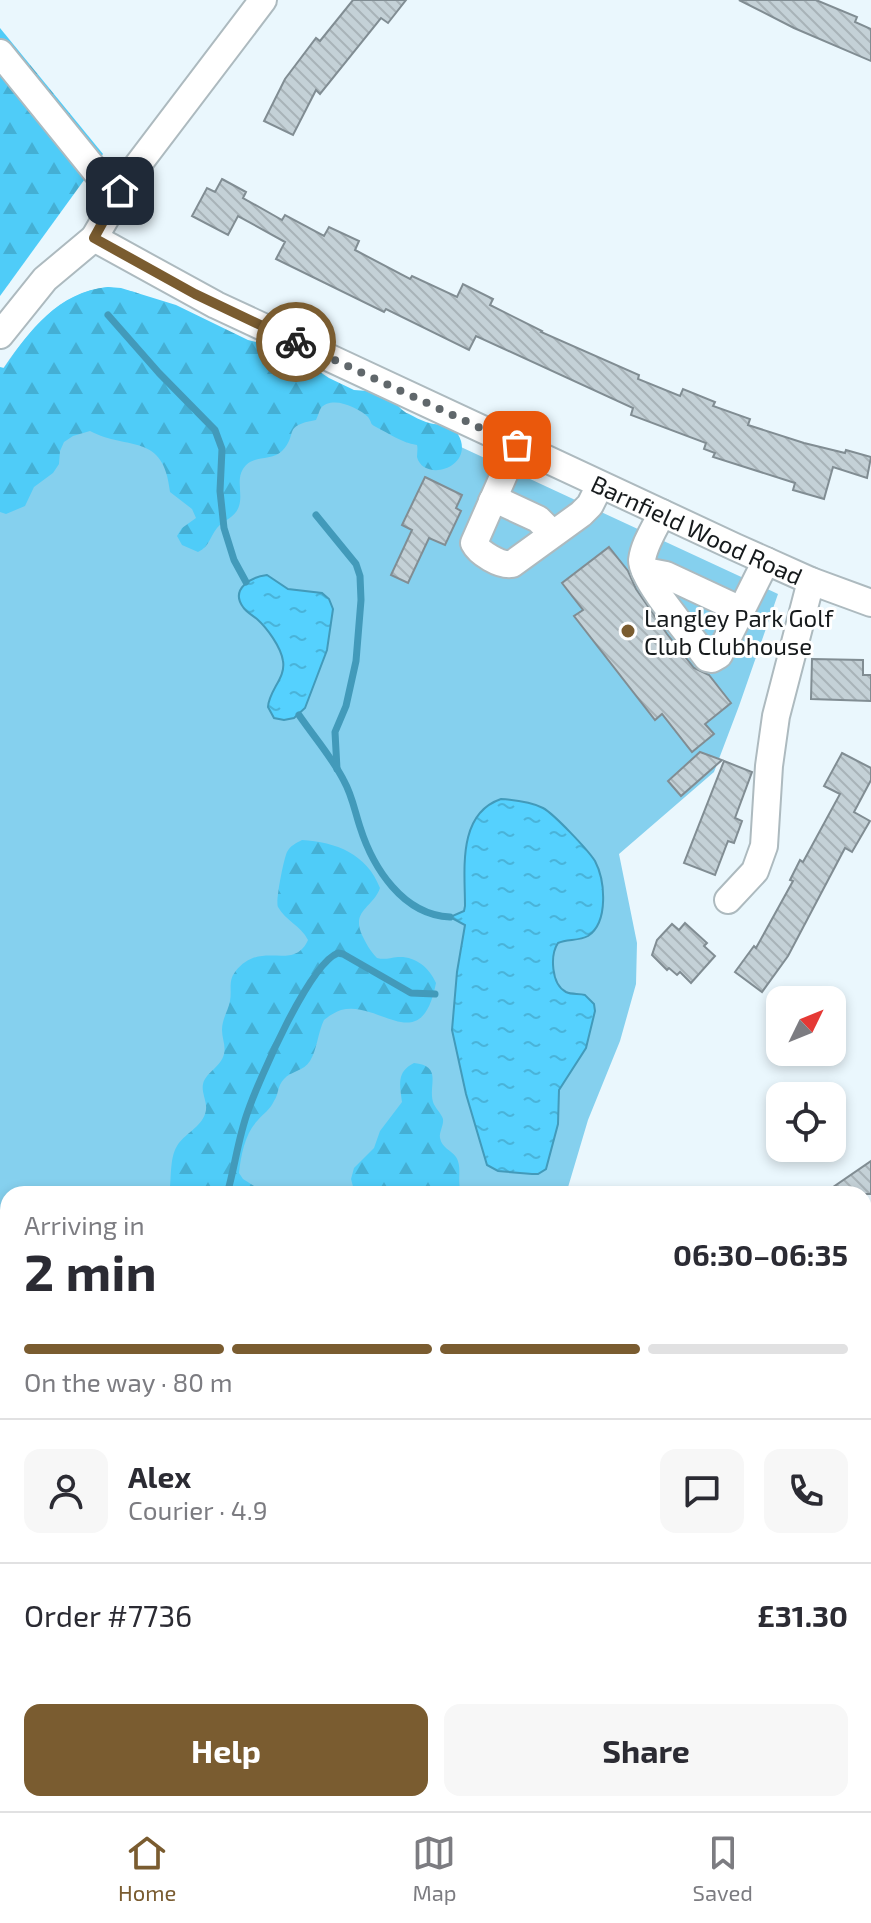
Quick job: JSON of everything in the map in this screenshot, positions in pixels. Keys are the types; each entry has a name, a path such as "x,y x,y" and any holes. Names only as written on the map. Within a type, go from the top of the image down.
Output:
{"street":[{"path":"0,335 45,279 94,238 120,191 263,0"},
{"path":"0,53 98,174 120,191"},
{"name":"Barnfield Wood Road","path":"94,238 216,305 766,561 871,603"},
{"path":"517,445 474,543 502,563 512,564 586,509 600,485"},
{"path":"492,501 497,500 538,519 552,533"},
{"path":"662,513 642,559 645,571 707,658 719,655 766,561"},
{"path":"645,571 666,575 741,610"},
{"path":"728,900 755,871 764,846 773,728 811,581"}],"shaded area":[{"path":"108,287 135,292 338,390 778,594 714,772 619,854 637,943 636,984 620,1041 588,1120 568,1186 0,1186 0,373 32,330 45,318 73,297"}],"green space":[{"path":"0,28 103,154 0,296"},
{"path":"108,287 176,305 248,340 277,347 291,358 354,390 390,398 404,411 422,420 455,430 462,451 452,465 444,469 428,469 417,457 417,445 376,427 368,417 352,407 326,404 316,420 294,428 282,451 247,464 240,478 237,510 217,528 198,552 182,545 177,536 196,518 192,509 170,492 160,460 142,446 90,431 64,442 59,464 53,473 34,487 25,506 6,514 0,512 0,367 4,368 35,327 60,305 90,290"},
{"path":"302,840 327,844 349,852 367,866 380,888 361,914 359,927 362,935 377,958 404,957 416,961 430,972 436,983 429,1006 420,1018 409,1022 355,1009 332,1014 324,1020 310,1061 282,1082 276,1098 247,1138 239,1173 254,1186 170,1186 174,1151 203,1119 206,1106 203,1084 224,1054 222,1026 230,1001 233,975 245,962 255,957 294,954 308,940 281,912 277,903 280,880 291,846"},
{"path":"414,1063 423,1065 431,1072 433,1102 443,1119 440,1138 458,1161 460,1186 353,1186 354,1168 374,1148 380,1131 402,1102 400,1085 404,1070"}],"water":[{"path":"267,575 288,589 322,593 333,609 327,650 305,708 294,718 284,720 274,718 268,707 282,673 282,656 269,633 246,610 239,595 244,585"},
{"path":"501,799 533,804 555,817 595,861 603,889 602,911 595,930 584,938 558,943 555,948 553,969 557,983 568,993 585,995 594,1004 595,1011 586,1048 559,1090 558,1124 546,1169 538,1174 498,1171 487,1165 466,1094 452,1030 465,925 450,917 464,911 466,845 470,830 487,806"}],"building":[{"path":"353,0 406,0 388,23 381,18 320,94 316,90 293,135 264,121 285,79 316,38 320,41"},
{"path":"739,0 816,0 857,17 855,22 871,29 871,61 794,28"},
{"path":"222,179 246,192 243,198 282,220 285,215 324,236 329,227 359,241 355,250 410,279 412,276 457,297 463,284 493,299 490,305 541,332 639,375 638,379 680,396 683,389 715,402 713,406 750,419 748,425 804,443 871,457 867,478 833,467 824,499 793,490 795,483 713,457 715,453 704,449 706,443 631,415 633,408 476,336 469,350 386,309 384,312 276,259 285,242 238,216 228,235 192,216 207,188 215,192"},
{"path":"425,477 462,495 456,508 461,511 445,545 429,538 408,583 391,575 412,530 402,525"},
{"name":"Langley Park Golf Club Clubhouse","path":"609,547 628,571 636,589 667,634 694,668 709,675 731,703 705,724 714,734 692,752 662,714 655,720 574,616 583,610 562,583"},
{"path":"812,659 863,660 863,675 871,675 871,701 811,699"},
{"path":"700,752 722,760 681,796 668,781"},
{"path":"842,753 871,768 871,780 854,812 870,821 852,852 845,848 788,956 762,992 735,972 754,946 756,948 793,881 790,880 800,860 803,862 840,794 824,786"},
{"path":"724,761 752,772 735,818 742,821 734,843 728,841 715,875 684,863"},
{"path":"685,923 707,943 704,946 715,956 691,983 680,972 677,975 669,968 667,970 652,955 657,940 672,924 679,930"},
{"path":"871,1161 871,1186 835,1186"}],"waterway":[{"path":"108,315 215,430 222,449 220,491 224,528 234,560 246,582"},
{"path":"316,515 356,564 360,576 356,661 346,706 335,732 337,769"},
{"path":"299,715 344,781 366,843 392,887 418,908 450,917"},
{"path":"229,1186 245,1121 263,1075 286,1024 326,962 338,953 343,954 411,993 435,994"}],"way so far":[{"path":"296,342 517,445"}],"place":[{"name":"Langley Park Golf Club Clubhouse","path":"628,631"}],"route":[{"path":"120,191 94,238 216,305 296,342"}]}
